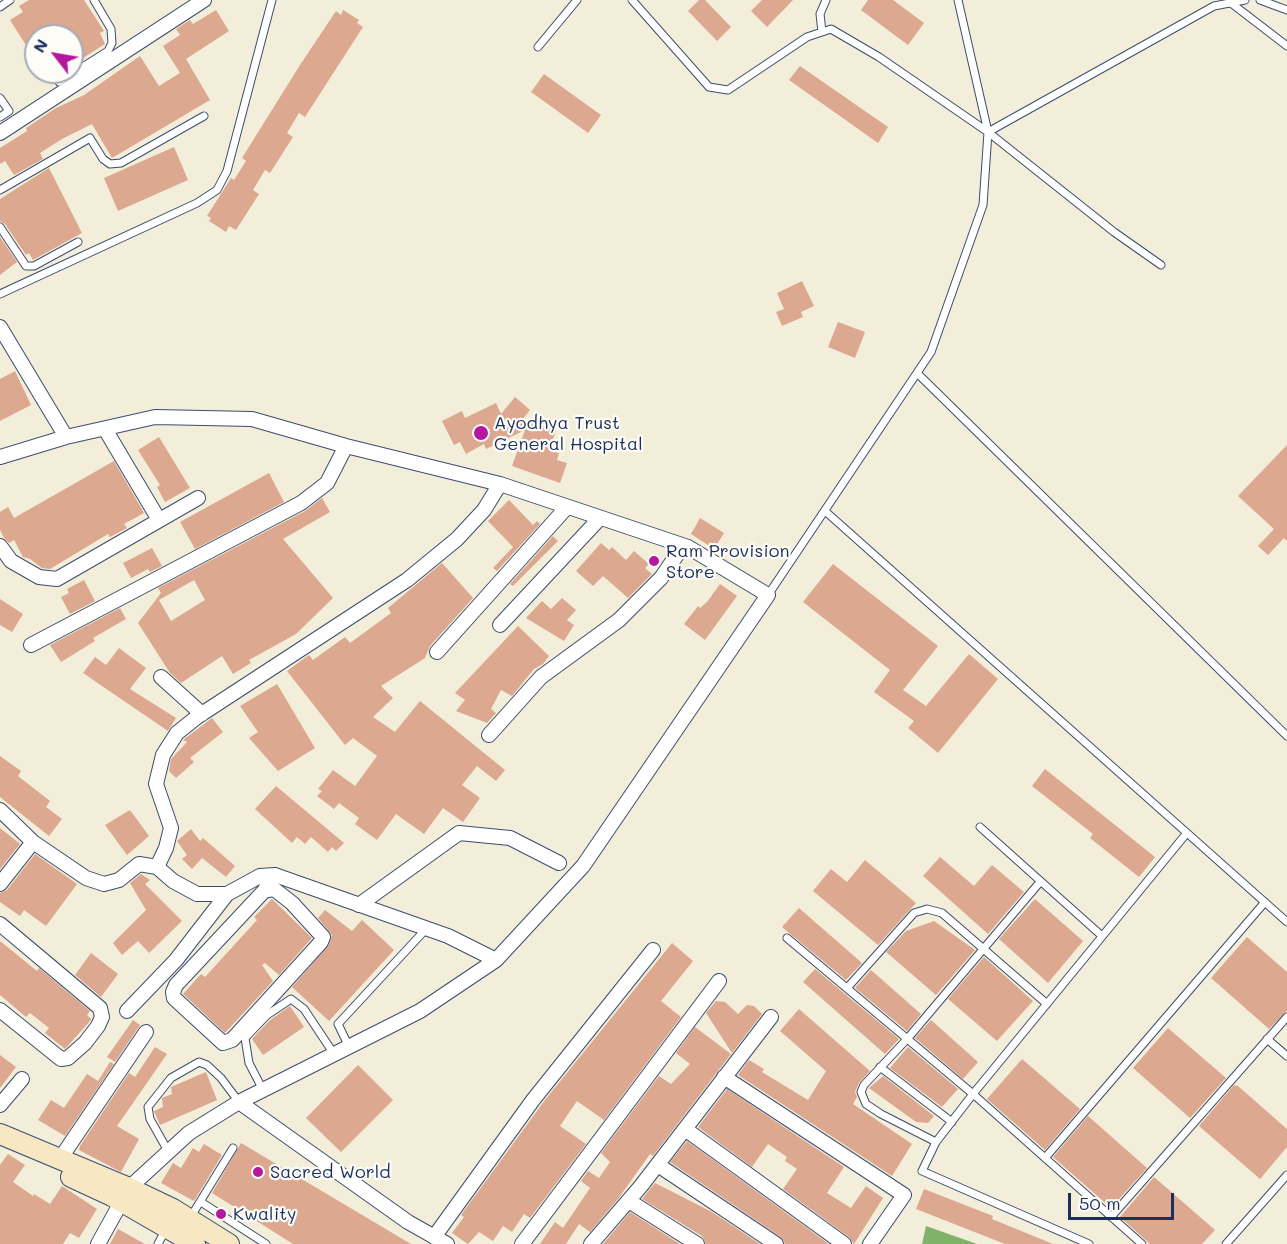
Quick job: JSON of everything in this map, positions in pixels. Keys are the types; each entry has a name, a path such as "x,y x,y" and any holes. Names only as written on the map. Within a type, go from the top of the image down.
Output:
{"main road":[{"path":"0,1134 60,1159 125,1195 163,1235 195,1244"},
{"path":"0,1145 189,1220 229,1244"}],"street":[{"path":"0,133 204,0"},
{"path":"0,327 66,437"},
{"path":"0,457 66,437 155,417 252,419 346,446 500,484 683,546 768,595 583,866 496,960 420,1011 239,1102 189,1133 125,1195 98,1244"},
{"path":"105,429 159,520"},
{"path":"31,645 301,503 327,483 346,446"},
{"path":"157,867 166,848 171,828 156,784 163,755 177,733 202,714 407,580 457,539 484,510 500,484"},
{"path":"0,546 10,561 39,577 57,579 198,498"},
{"path":"437,652 567,507"},
{"path":"500,625 600,518"},
{"path":"489,735 541,677 620,620 660,578 683,546"},
{"path":"161,677 202,714"},
{"path":"0,810 33,842 86,878 104,884 119,880 139,864 157,867 173,881 197,894 227,894"},
{"path":"359,905 459,833 510,838 559,863"},
{"path":"0,884 33,842"},
{"path":"127,1011 176,960 227,894 260,876 275,875 427,928 496,960"},
{"path":"264,891 274,889 292,903 321,933 321,942 232,1040 223,1043 174,998 173,992 176,985 264,891 275,875"},
{"path":"0,924 100,1008 102,1017 85,1043 68,1058 61,1059 0,1010"},
{"path":"434,1237 533,1100 652,950"},
{"path":"522,1244 719,981"},
{"path":"591,1244 658,1165 771,1017"},
{"path":"60,1159 146,1032"},
{"path":"724,1077 904,1195 870,1244"},
{"path":"0,1106 22,1079"},
{"path":"239,1102 408,1222 447,1244"},
{"path":"685,1129 844,1244"},
{"path":"658,1165 776,1244"},
{"path":"629,1201 697,1244"}],"lane":[{"path":"0,7 10,0"},
{"path":"84,66 108,51 112,43 111,29 94,0"},
{"path":"0,294 197,203 217,190 227,171 272,0"},
{"path":"538,47 577,0"},
{"path":"632,0 709,87 728,90 807,37 831,29 879,57 988,132 1114,232 1161,265"},
{"path":"822,32 820,14 826,0"},
{"path":"768,595 931,352 983,205 988,132 958,0"},
{"path":"988,132 1214,6 1245,0"},
{"path":"1260,0 1287,10"},
{"path":"1231,3 1287,46"},
{"path":"0,98 9,111 0,117"},
{"path":"0,190 90,138 103,159 110,164 121,163 204,116"},
{"path":"0,227 26,266 34,266 78,242"},
{"path":"917,373 1287,736"},
{"path":"825,511 1287,922"},
{"path":"980,827 1102,936"},
{"path":"1089,1244 922,1171 936,1142 973,1094 1186,834"},
{"path":"936,1142 880,1114 866,1104 861,1092 864,1085 908,1038 1040,882"},
{"path":"1045,1158 1265,902"},
{"path":"848,987 914,913 927,909 942,913 1047,1004"},
{"path":"349,1047 338,1024 427,928"},
{"path":"787,938 973,1094 1142,1244"},
{"path":"263,1090 249,1063 245,1038 267,1015 291,999 304,1009 334,1054"},
{"path":"1111,1217 1287,1017"},
{"path":"1268,1039 1287,1056"},
{"path":"168,1151 150,1119 148,1107 171,1078 199,1062 221,1078 239,1102"},
{"path":"880,1067 952,1122"},
{"path":"189,1220 233,1148"},
{"path":"1226,1244 1286,1176"},
{"path":"201,1202 266,1244"}],"green space":[{"path":"926,1226 977,1244 922,1244"}],"building":[{"path":"29,0 84,0 104,31 100,33 105,44 84,57 84,24 24,24 24,42 10,20 23,12 19,6"},
{"path":"699,0 705,0 731,27 717,41 688,11"},
{"path":"762,0 793,0 767,27 751,11"},
{"path":"868,0 893,0 924,23 908,45 861,10"},
{"path":"216,10 229,31 186,59 210,100 112,158 92,124 40,153 43,159 14,175 5,161 0,164 0,148 27,131 26,128 56,108 84,95 140,56 159,86 180,73 163,46 180,35 176,29 190,20 193,24"},
{"path":"343,10 359,20 357,23 363,27 305,117 299,113 287,133 293,137 270,173 265,170 253,190 259,194 236,230 229,226 226,232 209,221 211,218 207,216 231,178 234,180 246,161 242,158 300,65 336,11 341,15"},
{"path":"800,66 888,127 878,143 789,80"},
{"path":"544,74 601,115 588,133 531,92"},
{"path":"174,147 188,180 118,211 104,178"},
{"path":"49,168 82,233 33,260 29,253 26,255 5,224 0,221 0,199"},
{"path":"0,237 17,262 0,275"},
{"path":"802,281 814,306 801,312 803,317 782,326 776,312 784,309 777,293"},
{"path":"838,322 865,332 855,358 828,347"},
{"path":"15,371 31,405 0,421 0,379"},
{"path":"515,397 530,410 523,419 556,430 551,446 555,447 553,451 559,453 557,460 567,463 560,483 512,466 525,430 486,449 484,444 466,454 460,442 454,445 442,421 462,411 465,418 496,403 501,414"},
{"path":"159,437 190,488 165,502 157,487 160,485 138,450"},
{"path":"1287,445 1287,541 1284,538 1268,555 1258,546 1274,529 1238,496"},
{"path":"114,461 144,513 124,524 127,528 110,537 108,534 50,569 42,568 23,557 14,540 9,543 4,538 0,530 0,512 8,507 14,518"},
{"path":"269,473 284,502 195,549 180,522"},
{"path":"322,498 330,512 283,539 333,598 296,634 249,660 251,663 233,674 222,656 181,683 170,673 138,623 161,593 158,588 305,511","holes":["194,580 205,600 171,621 159,600"]},
{"path":"509,500 533,525 537,521 540,524 497,571 493,568 513,547 488,521"},
{"path":"700,518 724,533 714,549 691,534"},
{"path":"553,536 558,541 513,586 510,584"},
{"path":"601,543 609,550 612,547 626,560 634,551 649,564 645,568 652,574 628,598 603,576 593,586 576,571"},
{"path":"152,548 162,566 150,572 148,569 131,578 123,563"},
{"path":"442,563 473,598 430,646 425,658 381,686 393,698 373,717 395,732 420,701 505,770 496,781 477,766 462,785 480,798 463,822 443,808 424,834 396,814 377,840 355,824 359,818 339,803 334,809 317,796 322,791 318,789 333,770 355,786 377,756 353,738 345,745 287,671 309,655 313,660 345,637 350,643 391,613 388,608"},
{"path":"833,564 938,646 903,690 926,706 969,654 998,679 938,753 908,728 914,721 874,692 890,670 803,602"},
{"path":"84,580 95,601 70,614 61,597 69,593 67,589"},
{"path":"720,584 737,596 705,640 684,624 698,606 700,608 707,602"},
{"path":"562,598 576,610 567,620 574,625 564,641 526,618 542,601 551,609"},
{"path":"0,599 23,614 12,632 0,625"},
{"path":"120,608 126,619 93,638 95,641 61,662 50,645"},
{"path":"518,626 549,656 543,664 534,669 512,696 501,690 491,709 496,713 487,723 456,711 465,700 455,693"},
{"path":"119,648 146,668 130,689 176,718 168,731 83,673 95,657 106,665"},
{"path":"277,684 315,748 278,771 249,738 258,732 240,706"},
{"path":"212,718 223,732 190,758 194,762 176,778 169,771 171,759 187,742 183,740"},
{"path":"0,756 21,771 18,776 50,801 46,807 62,819 49,836 0,797"},
{"path":"1045,769 1155,857 1139,877 1090,838 1093,834 1032,786"},
{"path":"276,786 344,843 336,851 332,847 328,852 311,837 305,844 297,837 292,843 255,809"},
{"path":"130,810 149,836 127,855 105,825"},
{"path":"0,828 20,844 0,869"},
{"path":"191,829 200,841 203,838 235,866 226,877 202,858 192,869 182,859 187,855 177,841"},
{"path":"35,854 77,884 46,926 24,910 20,916 0,902 0,893 7,890"},
{"path":"940,857 974,886 992,865 1024,892 988,934 923,876"},
{"path":"865,860 916,903 878,945 813,891 831,869 847,882"},
{"path":"141,874 150,880 145,884 182,921 149,953 138,941 122,955 113,943 146,910 130,883"},
{"path":"272,899 312,938 279,975 265,963 262,965 273,981 225,1033 183,994 201,974 205,977 257,920 254,917"},
{"path":"1035,899 1083,941 1048,983 999,939"},
{"path":"799,908 862,963 846,980 782,927"},
{"path":"325,910 352,931 362,920 394,950 329,1021 292,987 329,945 332,935 318,918"},
{"path":"934,921 975,950 936,995 886,952 906,931"},
{"path":"1247,937 1287,972 1287,1011 1269,1029 1211,978"},
{"path":"0,941 37,971 39,968 90,1011 87,1015 90,1021 65,1049 45,1033 49,1028 30,1013 26,1017 0,995"},
{"path":"672,943 693,961 661,1001 681,1017 604,1120 577,1101 560,1126 586,1144 530,1218 524,1214 512,1232 503,1226 493,1241 479,1232 468,1244 452,1233 464,1217 461,1215 545,1100"},
{"path":"91,953 118,974 101,997 75,975"},
{"path":"984,957 1033,1001 997,1041 948,999"},
{"path":"815,969 899,1039 885,1054 803,982"},
{"path":"871,970 921,1014 907,1031 855,988"},
{"path":"716,1001 725,1002 738,1014 747,1005 754,1006 762,1014 732,1053 706,1013"},
{"path":"290,1006 304,1027 263,1055 252,1039 269,1021"},
{"path":"799,1009 870,1071 859,1083 855,1092 857,1097 853,1104 912,1144 892,1176 738,1075 749,1060 764,1069 762,1072 808,1100 826,1071 780,1031"},
{"path":"133,1020 140,1025 115,1062 107,1057"},
{"path":"931,1020 978,1062 963,1079 915,1038"},
{"path":"695,1027 731,1054 653,1156 650,1154 618,1199 590,1232 579,1224 566,1244 540,1244 555,1222 563,1228 590,1188 581,1181 588,1171 599,1178 610,1162 601,1153 659,1076 671,1084 690,1064 676,1053"},
{"path":"1168,1028 1226,1078 1190,1118 1133,1068"},
{"path":"155,1047 167,1054 117,1126 139,1139 121,1172 79,1150 80,1146 129,1073 135,1077"},
{"path":"908,1047 958,1089 942,1107 890,1068"},
{"path":"0,1055 16,1067 0,1088"},
{"path":"1022,1059 1080,1109 1045,1150 987,1099"},
{"path":"110,1062 114,1064 65,1136 38,1120 51,1100 64,1108 87,1074 98,1081"},
{"path":"358,1065 393,1100 341,1152 306,1118"},
{"path":"206,1072 217,1100 160,1125 154,1111 163,1107 162,1098 172,1094 171,1087"},
{"path":"883,1076 934,1116 928,1123 916,1122 869,1088"},
{"path":"1234,1085 1287,1129 1287,1147 1260,1179 1199,1126"},
{"path":"727,1089 844,1167 827,1193 851,1208 866,1186 883,1198 854,1244 849,1237 783,1189 797,1169 785,1161 787,1157 768,1144 752,1167 698,1127"},
{"path":"1088,1116 1147,1168 1111,1208 1053,1157"},
{"path":"687,1141 829,1244 785,1244 781,1237 670,1162"},
{"name":"Sacred World","path":"241,1143 411,1244 293,1244 212,1193"},
{"path":"204,1144 222,1155 194,1201 161,1183 173,1163 181,1168 193,1148 199,1152"},
{"path":"8,1154 25,1165 13,1182 33,1196 34,1194 50,1204 62,1186 97,1209 79,1238 70,1233 63,1244 0,1244 0,1165"},
{"path":"1154,1177 1215,1230 1202,1244 1150,1244 1120,1217"},
{"path":"655,1183 712,1212 760,1244 706,1244 702,1236 642,1199"},
{"path":"924,1189 993,1216 992,1219 1053,1244 1005,1244 916,1209"},
{"path":"630,1212 680,1244 603,1244"},
{"path":"118,1229 145,1244 110,1244"}],"place":[{"name":"Ayodhya Trust General Hospital","path":"481,433"},
{"name":"Ram Provision Store","path":"654,561"},
{"name":"Sacred World","path":"258,1172"},
{"name":"Kwality","path":"221,1214"}]}
